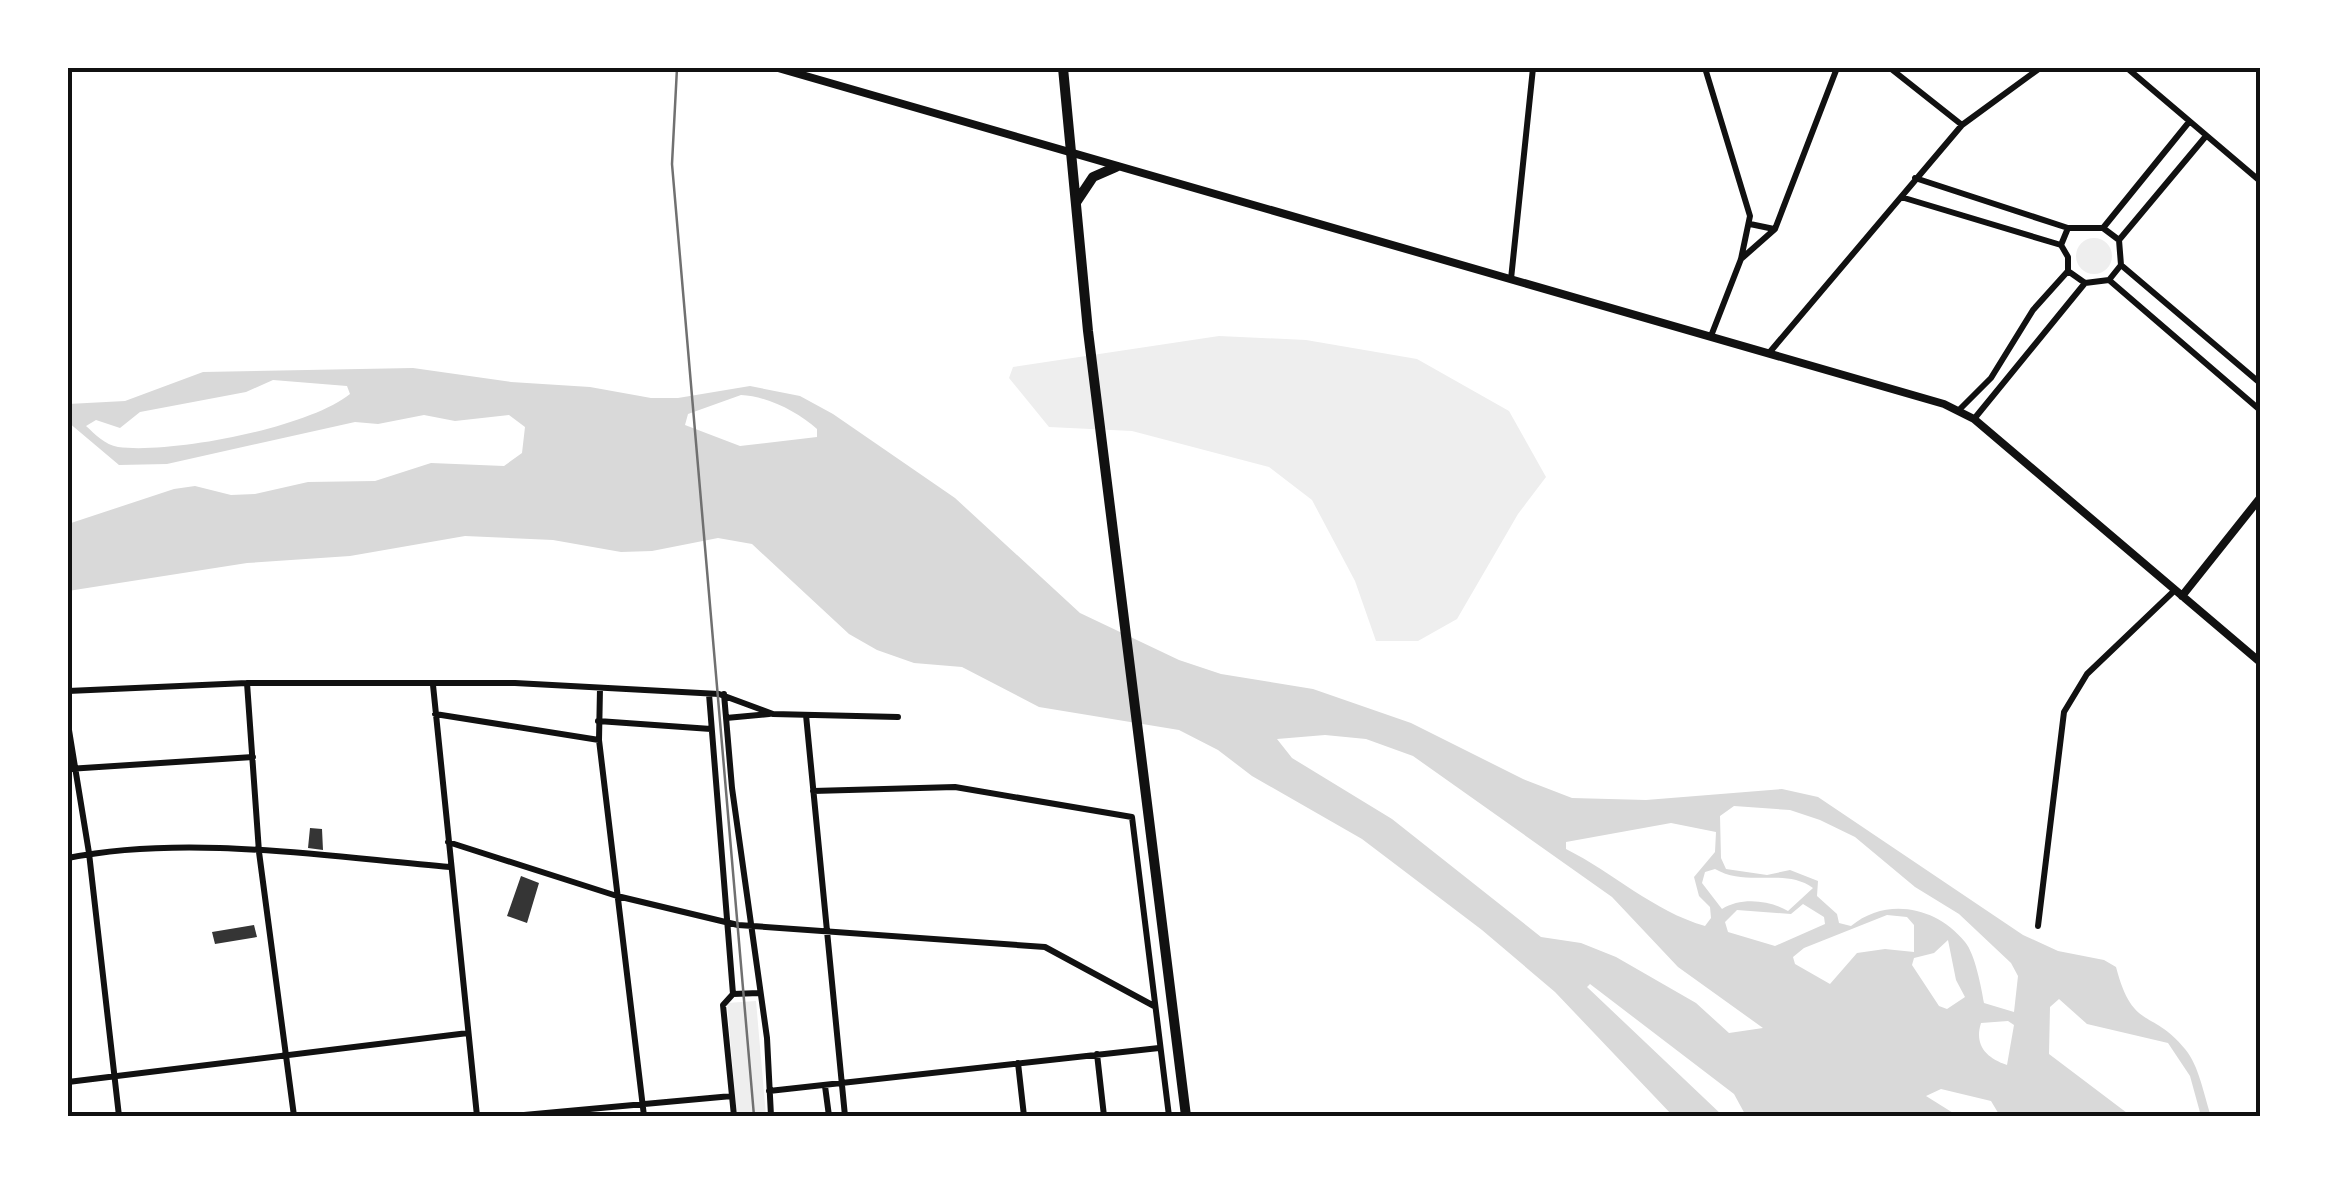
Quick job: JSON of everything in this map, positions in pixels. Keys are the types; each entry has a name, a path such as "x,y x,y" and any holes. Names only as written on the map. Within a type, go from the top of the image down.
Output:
{"main road":[{"path":"1063,68 1088,331 1145,812 1186,1116"},
{"path":"1077,202 1093,177 1116,167"}],"street":[{"path":"778,68 1958,410 1974,419 2260,662"},
{"path":"1511,279 1533,68"},
{"path":"1705,68 1750,224 1711,336"},
{"path":"1740,259 1775,229 1837,68"},
{"path":"1890,68 1962,124"},
{"path":"1769,353 1962,124 2040,68"},
{"path":"2126,68 2260,182"},
{"path":"2103,228 2189,122"},
{"path":"2068,271 2084,283 2109,280 2121,265 2119,240 2206,136"},
{"path":"1915,178 2068,228 2103,228 2119,240"},
{"path":"1900,196 2062,245"},
{"path":"1750,224 1775,229"},
{"path":"1958,410 1990,378 2033,310 2068,271 2068,257 2062,245 2068,228"},
{"path":"2121,265 2260,383"},
{"path":"2109,280 2260,410"},
{"path":"1974,419 2084,283"},
{"path":"2038,926 2064,712 2087,674 2179,593 2260,498"},
{"path":"248,682 260,852 294,1116"},
{"path":"68,691 248,682 600,688 724,694 773,714"},
{"path":"434,686 477,1116"},
{"path":"600,688 599,740 644,1116"},
{"path":"709,694 733,994"},
{"path":"724,694 767,1038 771,1116"},
{"path":"435,714 599,740"},
{"path":"726,718 773,714 898,718"},
{"path":"806,715 845,1116"},
{"path":"598,721 710,729"},
{"path":"68,724 71,768 89,854 119,1116"},
{"path":"71,768 252,758"},
{"path":"813,791 955,787 1132,818 1168,1116"},
{"path":"448,842 616,896 728,923 1045,947 1154,1006"},
{"path":"68,858 89,854 260,852 450,867"},
{"path":"734,1116 723,1005 733,994 759,992"},
{"path":"68,1082 468,1033"},
{"path":"769,1091 1159,1048"},
{"path":"1097,1054 1104,1116"},
{"path":"1018,1063 1024,1116"},
{"path":"825,1086 828,1116"},
{"path":"513,1116 732,1096"}],"shaded area":[{"path":"2094,238 2107,243 2112,256 2107,269 2094,274 2081,269 2076,256 2081,243"},
{"path":"1219,336 1306,340 1417,359 1509,411 1546,477 1518,514 1457,619 1418,641 1376,641 1355,581 1312,500 1269,467 1132,431 1049,427 1009,378 1013,367"},
{"path":"413,368 511,382 590,387 651,398 678,398 750,386 800,396 833,414 955,498 1080,613 1179,660 1221,674 1313,689 1411,723 1523,779 1572,798 1646,800 1782,789 1818,797 2023,935 2058,951 2104,960 2116,967 2122,988 2137,1011 2173,1036 2190,1056 2211,1116 2201,1116 2190,1076 2168,1043 2087,1024 2059,999 2050,1007 2049,1054 2131,1116 2000,1116 1991,1101 1941,1089 1926,1096 1958,1116 1746,1116 1734,1094 1590,984 1587,987 1723,1116 1673,1116 1555,992 1482,930 1362,839 1179,730 1039,707 962,667 914,663 877,650 849,634 752,544 718,538 652,551 621,552 553,540 465,536 350,556 247,563 68,591 68,524 174,489 195,486 231,495 255,494 308,482 375,481 431,463 504,466 522,453 525,427 509,415 455,421 424,415 378,424 355,422 167,464 119,465 68,422 68,404 125,401 203,372","holes":["273,380 347,386 350,394 303,418 204,442 118,447 86,426 96,420 120,428 140,412 246,392","741,395 761,398 791,411 817,429 817,437 740,446 685,425 688,414","1325,735 1366,739 1413,756 1612,897 1678,967 1763,1028 1729,1033 1696,1003 1616,957 1581,943 1541,937 1392,819 1292,758 1277,739","1734,806 1790,810 1855,837 1915,887 1959,914 2011,963 2018,976 2014,1012 1984,1003 1969,947 1940,920 1925,913 1895,909 1880,911 1851,926 1839,923 1837,914 1817,896 1818,881 1790,870 1767,875 1726,869 1721,858 1720,816","1671,823 1716,832 1715,852 1694,877 1699,896 1710,907 1711,918 1705,926 1668,911 1566,849 1566,842","1715,869 1740,877 1790,879 1813,888 1788,911 1755,901 1722,909 1702,883 1705,872","1803,904 1824,917 1825,924 1775,946 1728,932 1725,922 1737,910 1791,914","1887,915 1907,917 1914,925 1914,952 1885,949 1857,953 1830,984 1795,964 1793,957 1804,948","1948,940 1956,980 1965,997 1947,1009 1939,1006 1912,965 1914,958 1934,953","2008,1021 2014,1025 2007,1065 1993,1059 1979,1038 1981,1023"]},
{"path":"756,1001 766,1116 737,1116 727,1003"}],"building":[{"path":"310,828 322,829 323,850 308,848"},
{"path":"521,876 539,883 527,923 507,916"},
{"path":"254,925 257,937 215,944 212,932"}],"railway":[{"path":"677,68 672,164 754,1116"}]}
